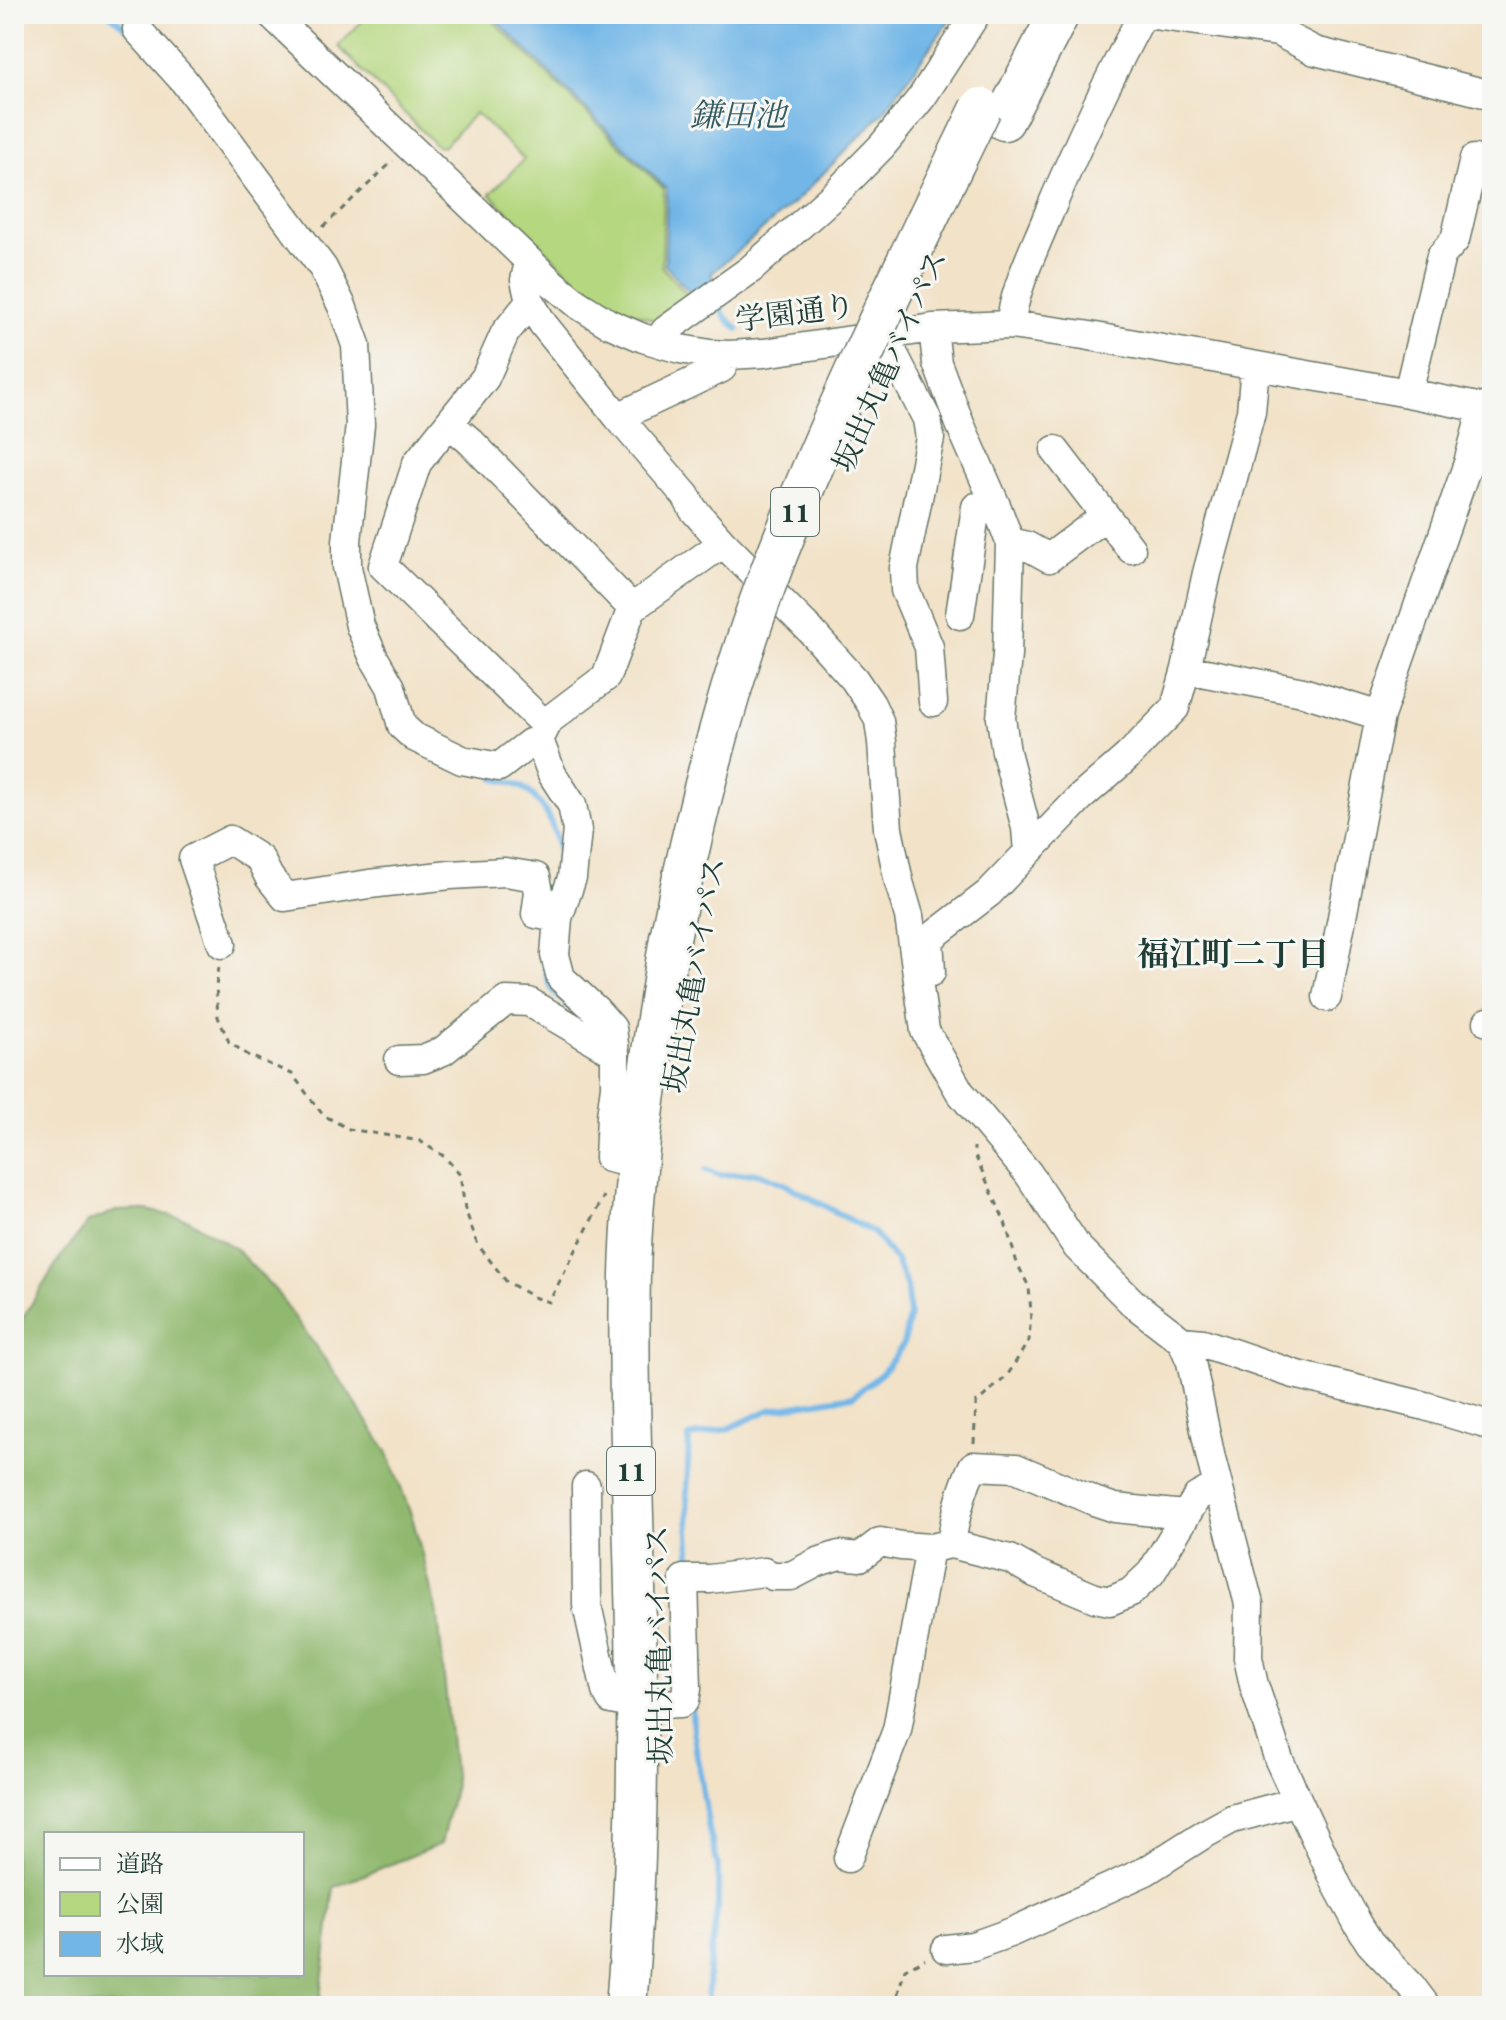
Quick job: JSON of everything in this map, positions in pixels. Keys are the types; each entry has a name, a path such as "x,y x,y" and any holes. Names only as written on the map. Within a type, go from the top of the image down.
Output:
{"highway":[{"name":"坂出丸亀バイパス","path":"654,2006 662,1827 649,1705 629,1378 630,1270 626,1160 683,941 710,872 736,767 771,654 802,569 843,460 922,286 993,114 1048,21"},
{"name":"坂出丸亀バイパス","path":"626,2006 649,1705 656,1532 654,1281 676,1067 683,941"}],"street":[{"name":"学園通り","path":"271,14 529,262 593,315 643,338 680,349 729,355 764,353 933,328 1010,325 1084,335 1487,409"},
{"path":"657,342 666,330 751,269 793,233 882,146 922,97 976,14"},
{"path":"1010,325 1019,285 1074,154 1145,14 1278,32 1315,51 1492,95"},
{"path":"137,29 184,81 323,268 342,306 356,345 360,425 347,567 360,626 391,687 402,726 414,737 462,760 499,767 543,733 549,720 606,677 632,608 723,543"},
{"path":"1408,393 1441,256 1455,240 1474,159"},
{"path":"529,262 525,280 530,302 543,324 686,496 693,509 810,630 854,679 871,704 879,721 888,829 909,916 928,1035 960,1092 1037,1186 1077,1247 1134,1304 1182,1341 1191,1362 1217,1486 1249,1604 1248,1658 1254,1685 1279,1760 1358,1924 1370,1943 1426,2006"},
{"path":"530,302 505,333 485,378 417,463 383,566 543,733 552,774 572,805 577,830 572,878 552,917 555,955 561,978 612,1028 615,1086 609,1158 626,1160"},
{"path":"562,347 593,315"},
{"path":"933,328 937,363 1010,542 1007,655 1001,718 1006,752 1026,828 1028,852"},
{"path":"887,336 927,419 930,438 904,568 905,590 929,647 933,702"},
{"path":"618,417 722,368 729,355"},
{"path":"1037,1186 1020,1179 966,1125 925,1051 935,1017 929,939 989,893 1080,798 1127,757 1175,708 1207,573 1251,412 1255,366"},
{"path":"1327,997 1380,716 1487,409"},
{"path":"449,423 632,608"},
{"path":"1055,450 1131,549"},
{"path":"960,615 976,507 997,508"},
{"path":"1010,542 1027,546 1049,558 1105,516"},
{"path":"1186,669 1303,692 1380,716"},
{"path":"222,944 193,859 230,840 260,859 285,897 369,884 505,872 536,877 539,892 536,914 552,917"},
{"path":"399,1060 423,1059 443,1051 506,1001 529,1002 615,1053"},
{"path":"1182,1341 1203,1343 1294,1374 1492,1426"},
{"path":"848,1858 897,1730 941,1546 954,1520 973,1466 1016,1468 1115,1508 1185,1515"},
{"path":"586,1486 587,1605 606,1691 611,1700 649,1705 681,1703 685,1700 690,1578 710,1579 764,1572 773,1576 791,1576 839,1555 860,1557 880,1542 901,1546 941,1546 1010,1559 1035,1573 1095,1598 1110,1601 1131,1592 1151,1573 1197,1497 1217,1486"},
{"path":"946,1949 973,1946 1012,1932 1146,1871 1232,1819 1297,1799"}],"path":[{"path":"305,244 399,156"},
{"path":"222,944 216,986 218,1017 229,1042 248,1055 292,1074 323,1115 349,1129 420,1141 445,1157 460,1175 465,1209 478,1245 506,1281 533,1297 549,1302 608,1186 626,1160"},
{"path":"966,1125 974,1143 974,1153 1005,1222 1017,1263 1029,1287 1031,1313 1029,1340 1007,1376 976,1403 973,1466"},
{"path":"894,2006 905,1969 946,1949"}],"green space":[{"path":"369,14 486,14 664,189 662,267 693,301 662,323 608,303 579,283 490,194 524,159 475,113 443,147 437,146 338,46"},
{"path":"147,1210 189,1220 236,1249 275,1290 387,1451 413,1520 438,1617 455,1785 441,1844 334,1887 319,2006 14,2006 14,1332 58,1261 88,1222 116,1211"}],"water":[{"name":"鎌田池","path":"490,14 954,14 883,113 798,199 711,274 716,285 696,299 665,265 667,189"}],"waterway":[{"path":"109,14 129,30"},
{"path":"716,302 738,329"},
{"path":"495,779 522,787 540,803 554,831 558,852 555,887"},
{"path":"545,969 553,991 581,1014"},
{"path":"691,1570 687,1495 689,1437 727,1429 769,1410 853,1396 882,1373 903,1345 909,1317 907,1287 896,1261 874,1233 787,1185 758,1173 720,1175 706,1170"},
{"path":"692,1705 709,1830 718,1866 718,1903 707,2006"}],"district":[{"name":"福江町二丁目","path":"1233,954"}]}
